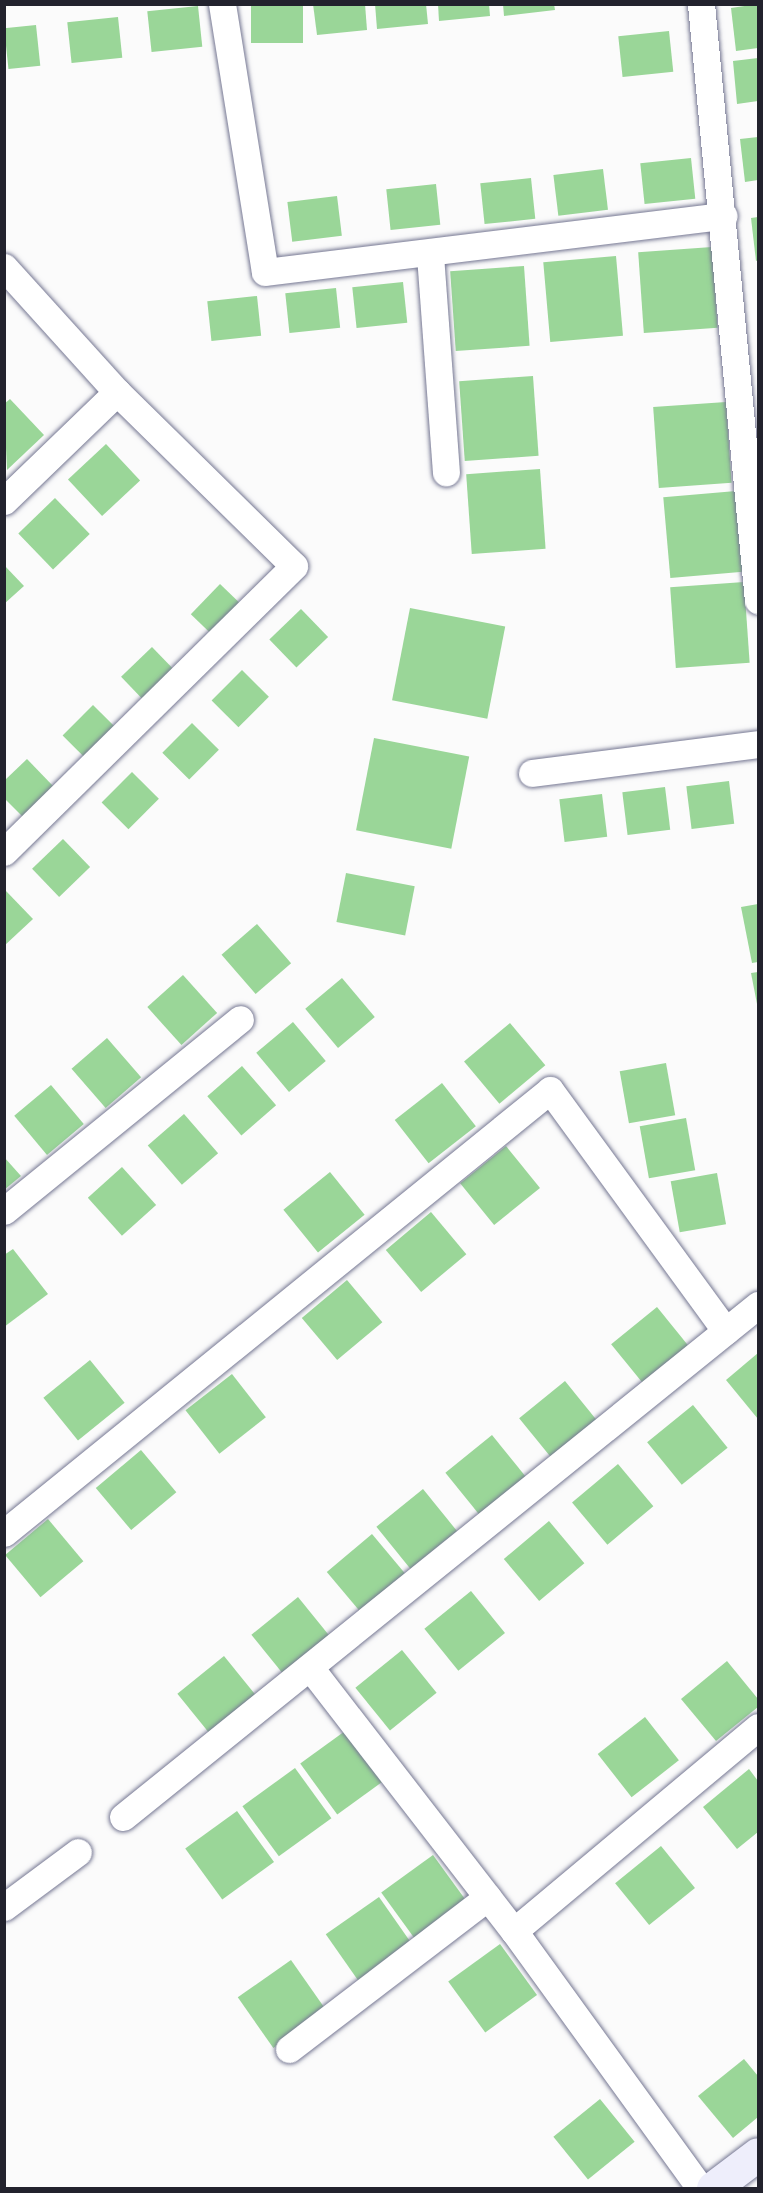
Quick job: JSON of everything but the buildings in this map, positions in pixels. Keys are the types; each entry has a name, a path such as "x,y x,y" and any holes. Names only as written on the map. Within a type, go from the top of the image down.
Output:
{"street":[{"path":"222,4 265,272 430,255 724,216"},
{"path":"701,4 724,216 759,600"},
{"path":"430,255 446,472"},
{"path":"4,267 117,392 294,566 4,852"},
{"path":"4,501 117,392"},
{"path":"532,773 759,744"},
{"path":"4,1211 240,1019"},
{"path":"4,1533 550,1090 726,1331"},
{"path":"123,1817 312,1670 759,1305"},
{"path":"312,1670 514,1931 700,2188"},
{"path":"514,1931 759,1727"},
{"path":"4,1906 78,1852"},
{"path":"289,2049 488,1897"},
{"path":"713,2188 759,2154"}]}
